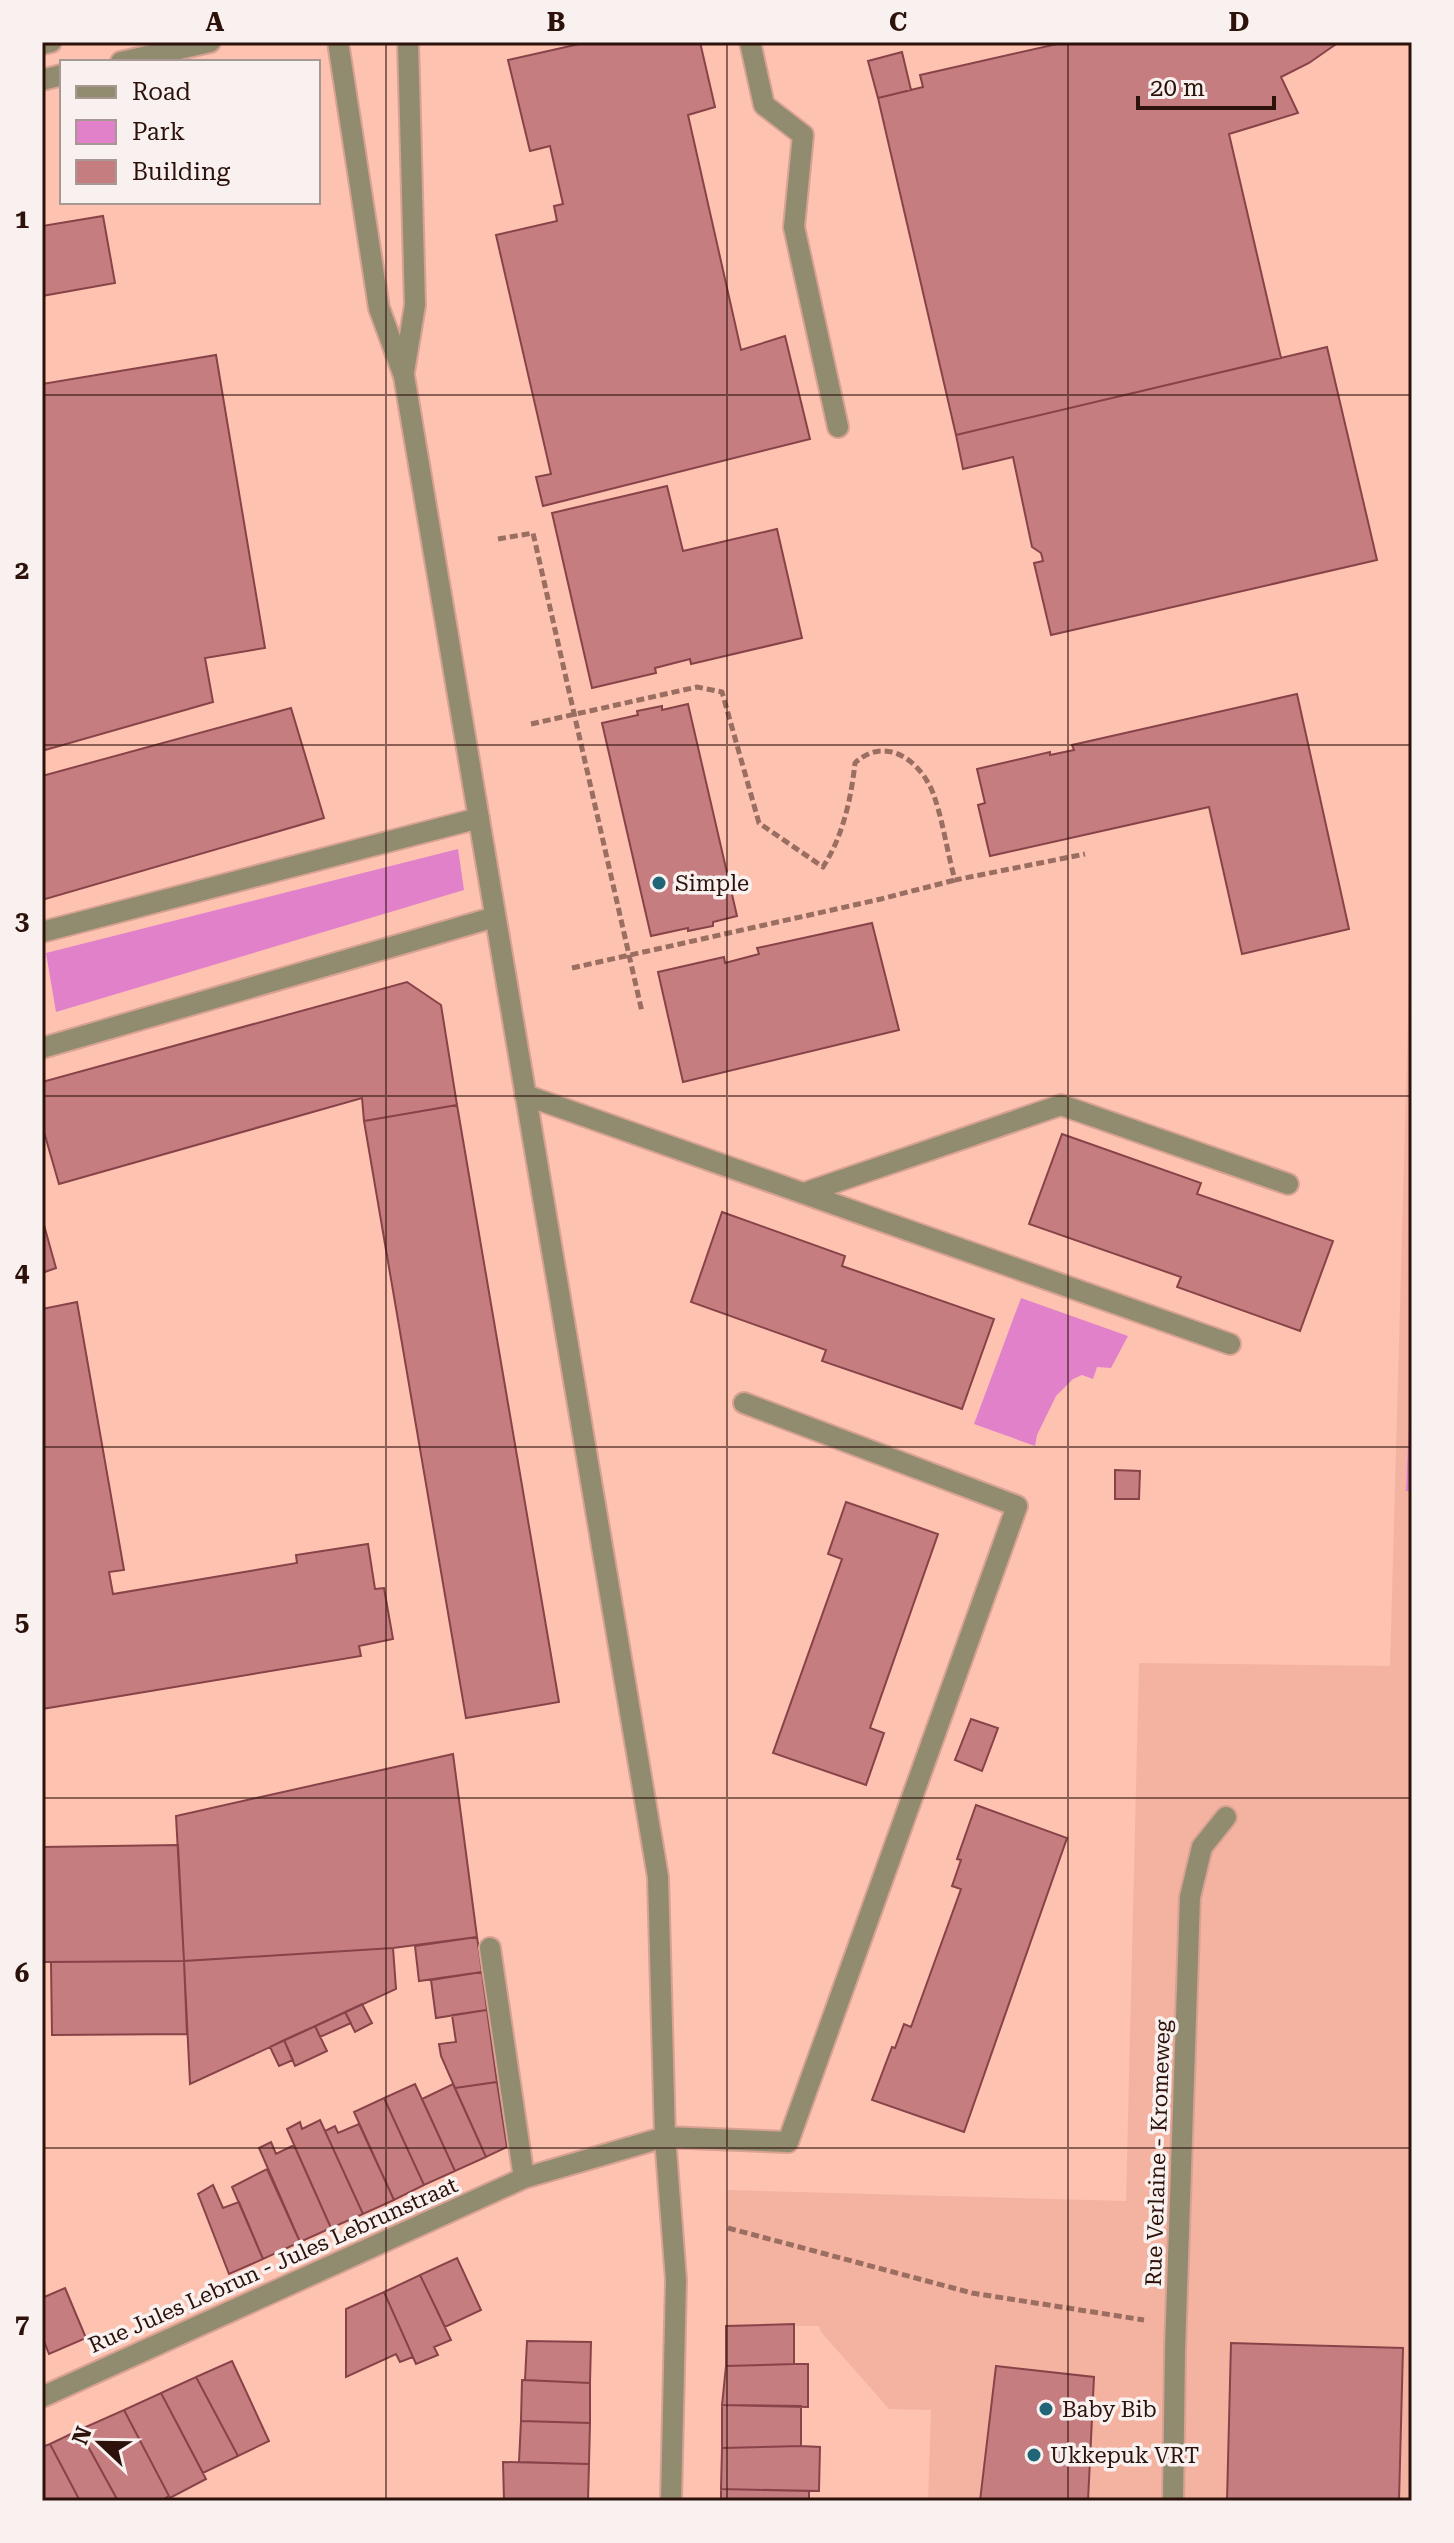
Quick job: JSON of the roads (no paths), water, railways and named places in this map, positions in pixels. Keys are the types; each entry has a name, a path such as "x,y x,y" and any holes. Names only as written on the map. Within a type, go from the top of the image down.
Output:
{"street":[{"path":"42,44 51,42"},
{"path":"130,60 210,42"},
{"path":"338,42 379,308 404,376 658,1877 665,2137 676,2280 671,2501"},
{"path":"404,376 415,305 408,42"},
{"path":"750,42 764,105 803,135 794,227 838,427"},
{"path":"42,932 479,818"},
{"path":"42,1048 495,917"},
{"path":"525,1095 1230,1344"},
{"path":"804,1193 1061,1105 1288,1184"},
{"name":"Rue Jules Lebrun - Jules Lebrunstraat","path":"42,2397 524,2178 665,2137 788,2142 1017,1506 744,1403"},
{"name":"Rue Verlaine - Kromeweg","path":"1173,2501 1190,1897 1202,1847 1226,1817"},
{"path":"490,1948 524,2178"}],"place":[{"name":"Simple","path":"659,883"},
{"name":"Baby Bib","path":"1046,2409"},
{"name":"Ukkepuk VRT","path":"1034,2455"}]}
